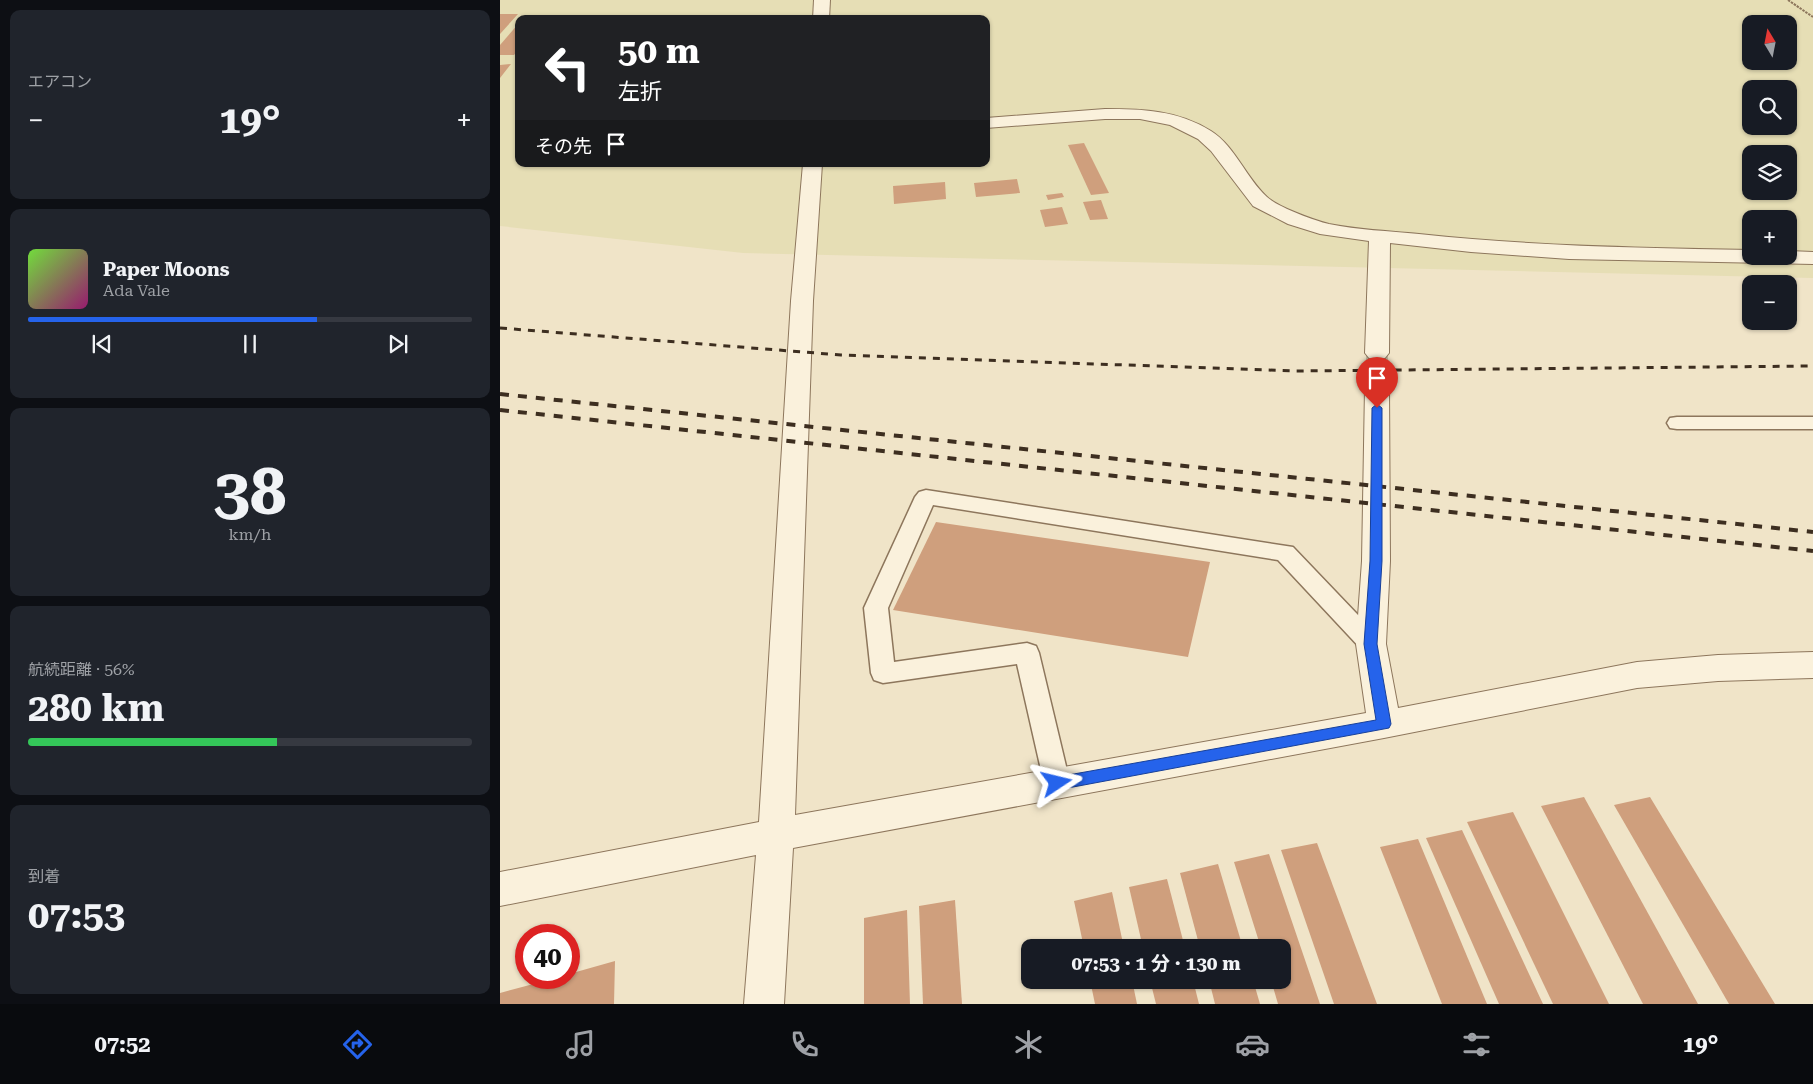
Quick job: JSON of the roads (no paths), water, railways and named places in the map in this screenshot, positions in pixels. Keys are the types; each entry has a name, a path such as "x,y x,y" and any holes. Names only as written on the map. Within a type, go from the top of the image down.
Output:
{"street":[{"path":"821,15 822,0"},
{"path":"990,123 1105,114 1140,114 1175,120 1205,135 1218,147 1260,202 1295,220 1327,230 1471,246 1569,252 1813,258"},
{"path":"764,1004 776,834 802,301 812,167"},
{"path":"1378,353 1380,236"},
{"path":"1377,388 1376,561 1371,644 1384,724"},
{"path":"500,889 776,834 1384,724 1637,675 1718,668 1813,665"}],"lane":[{"path":"1677,423 1813,423"},
{"path":"1057,783 1027,653 883,673 876,608 926,497 1285,553 1371,644"}],"tunnel":[{"path":"1377,353 1377,388"}],"railway":[{"path":"500,328 841,355 1296,371 1813,366"},
{"path":"500,394 1813,532"},
{"path":"500,410 1813,551"}]}
